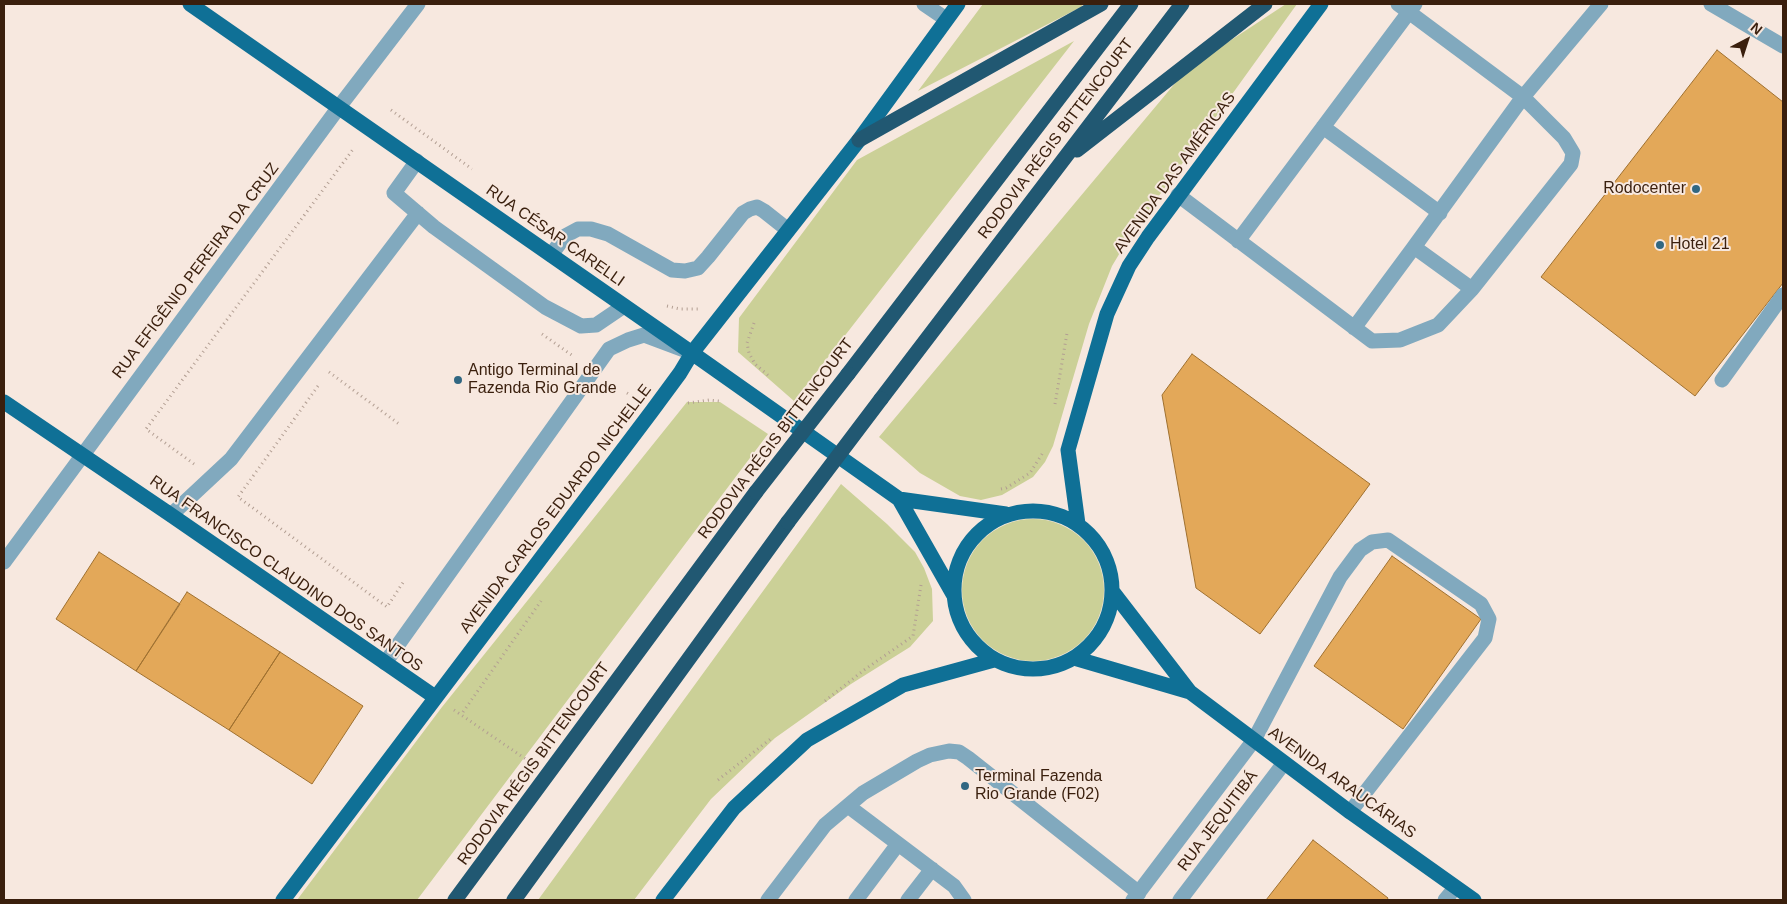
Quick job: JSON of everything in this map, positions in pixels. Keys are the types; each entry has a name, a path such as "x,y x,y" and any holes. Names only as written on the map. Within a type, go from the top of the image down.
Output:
{"highway":[{"path":"859,140 1101,4"},
{"name":"RODOVIA RÉGIS BITTENCOURT","path":"455,900 756,492 1131,4"},
{"name":"RODOVIA RÉGIS BITTENCOURT","path":"514,900 788,522 1182,4"},
{"path":"1060,163 1265,4"}],"main road":[{"name":"RUA CÉSAR CARELLI","path":"190,4 899,499 953,594"},
{"name":"AVENIDA CARLOS EDUARDO NICHELLE","path":"283,900 652,411 692,353 859,140 958,4"},
{"name":"AVENIDA DAS AMÉRICAS","path":"1078,524 1068,450 1107,314 1129,266 1178,195 1321,4"},
{"name":"RUA FRANCISCO CLAUDINO DOS SANTOS","path":"4,402 435,697"},
{"name":"RUA CÉSAR CARELLI","path":"899,499 1006,514"},
{"path":"1031,510 1056,514 1078,524 1097,542 1109,566 1113,592 1108,618 1095,641 1074,658 1048,668 1021,669 994,660 973,643 959,620 953,594 956,569 966,545 984,527 1006,514 1031,510"},
{"name":"AVENIDA ARAUCÁRIAS","path":"1113,592 1190,692 1350,812 1474,900"},
{"name":"AVENIDA ARAUCÁRIAS","path":"1074,658 1190,692"},
{"path":"663,900 734,808 807,740 903,685 994,660"}],"street":[{"name":"RUA EFIGÊNIO PEREIRA DA CRUZ","path":"4,562 339,107 418,4"},
{"path":"924,4 946,19"},
{"path":"1354,328 1440,213 1523,97 1601,4"},
{"path":"1710,4 1783,46"},
{"path":"1178,195 1238,241 1372,341 1400,340 1438,325 1472,290 1571,164 1573,153 1564,138 1523,97 1407,7 1323,127 1238,241"},
{"path":"1323,127 1440,213"},
{"path":"417,161 394,193 434,227 546,307 581,326 596,325 624,306"},
{"path":"551,255 565,236 578,229 591,229 608,234 672,270 685,271 698,268 743,213 750,209 757,207 764,210 788,230"},
{"path":"171,515 231,459 418,213"},
{"path":"1414,248 1472,290"},
{"path":"1722,380 1783,295"},
{"path":"385,663 609,349 628,340 644,336 692,353"},
{"path":"768,900 825,825 863,793 917,761 930,755 949,751 960,752 1136,896 1254,740 1340,577 1360,550 1372,542 1388,540 1481,604 1489,618 1485,638 1350,812"},
{"name":"RUA JEQUITIBÁ","path":"1180,900 1284,763"},
{"path":"848,806 954,886 964,900"},
{"path":"856,900 898,844"},
{"path":"908,900 932,869"},
{"path":"1445,900 1455,888"}],"path":[{"path":"146,429 353,147 360,152"},
{"path":"754,323 747,343 749,353 755,364 774,380"},
{"path":"540,333 573,356"},
{"path":"1054,408 1067,333"},
{"path":"334,364 329,372 399,424"},
{"path":"323,380 238,497 387,607 404,581"},
{"path":"681,403 709,400 722,401"},
{"path":"996,489 1006,488 1030,473 1048,446"},
{"path":"821,704 864,670 913,636 922,579"},
{"path":"463,712 542,599"},
{"path":"435,697 548,774"},
{"path":"718,780 774,736"}],"green space":[{"path":"983,4 1083,4 1081,7 918,91"},
{"path":"1286,4 1297,4 1130,236 1112,266 1089,324 1053,446 1045,462 1033,477 1002,495 981,500 960,496 920,473 879,437 1187,69"},
{"path":"1074,41 794,401 738,352 739,318 857,160"},
{"path":"687,402 720,402 768,434 417,900 297,900 442,707"},
{"path":"841,484 887,524 915,552 932,589 933,621 910,647 851,684 775,738 711,799 634,900 538,900"},
{"path":"1033,519 1047,520 1060,524 1084,539 1099,563 1103,576 1103,604 1099,617 1084,641 1060,656 1047,660 1033,661 1019,660 1006,656 982,641 967,617 963,604 962,590 963,576 967,563 982,539 1006,524 1019,520"}],"building":[{"name":"Rodocenter","path":"1717,50 1783,102 1783,283 1695,396 1541,277"},
{"path":"1192,354 1370,484 1260,634 1196,588 1162,395"},
{"path":"99,552 180,604 136,671 56,619"},
{"path":"1392,556 1481,619 1403,729 1314,666"},
{"path":"187,592 280,652 229,730 136,671"},
{"path":"280,652 363,706 312,784 229,730"},
{"path":"1313,840 1388,898 1387,900 1266,900"}],"place":[{"name":"Rodocenter","path":"1696,189"},
{"name":"Hotel 21","path":"1660,245"},
{"name":"Antigo Terminal de Fazenda Rio Grande","path":"458,380"},
{"name":"Terminal Fazenda Rio Grande (F02)","path":"965,786"}]}
